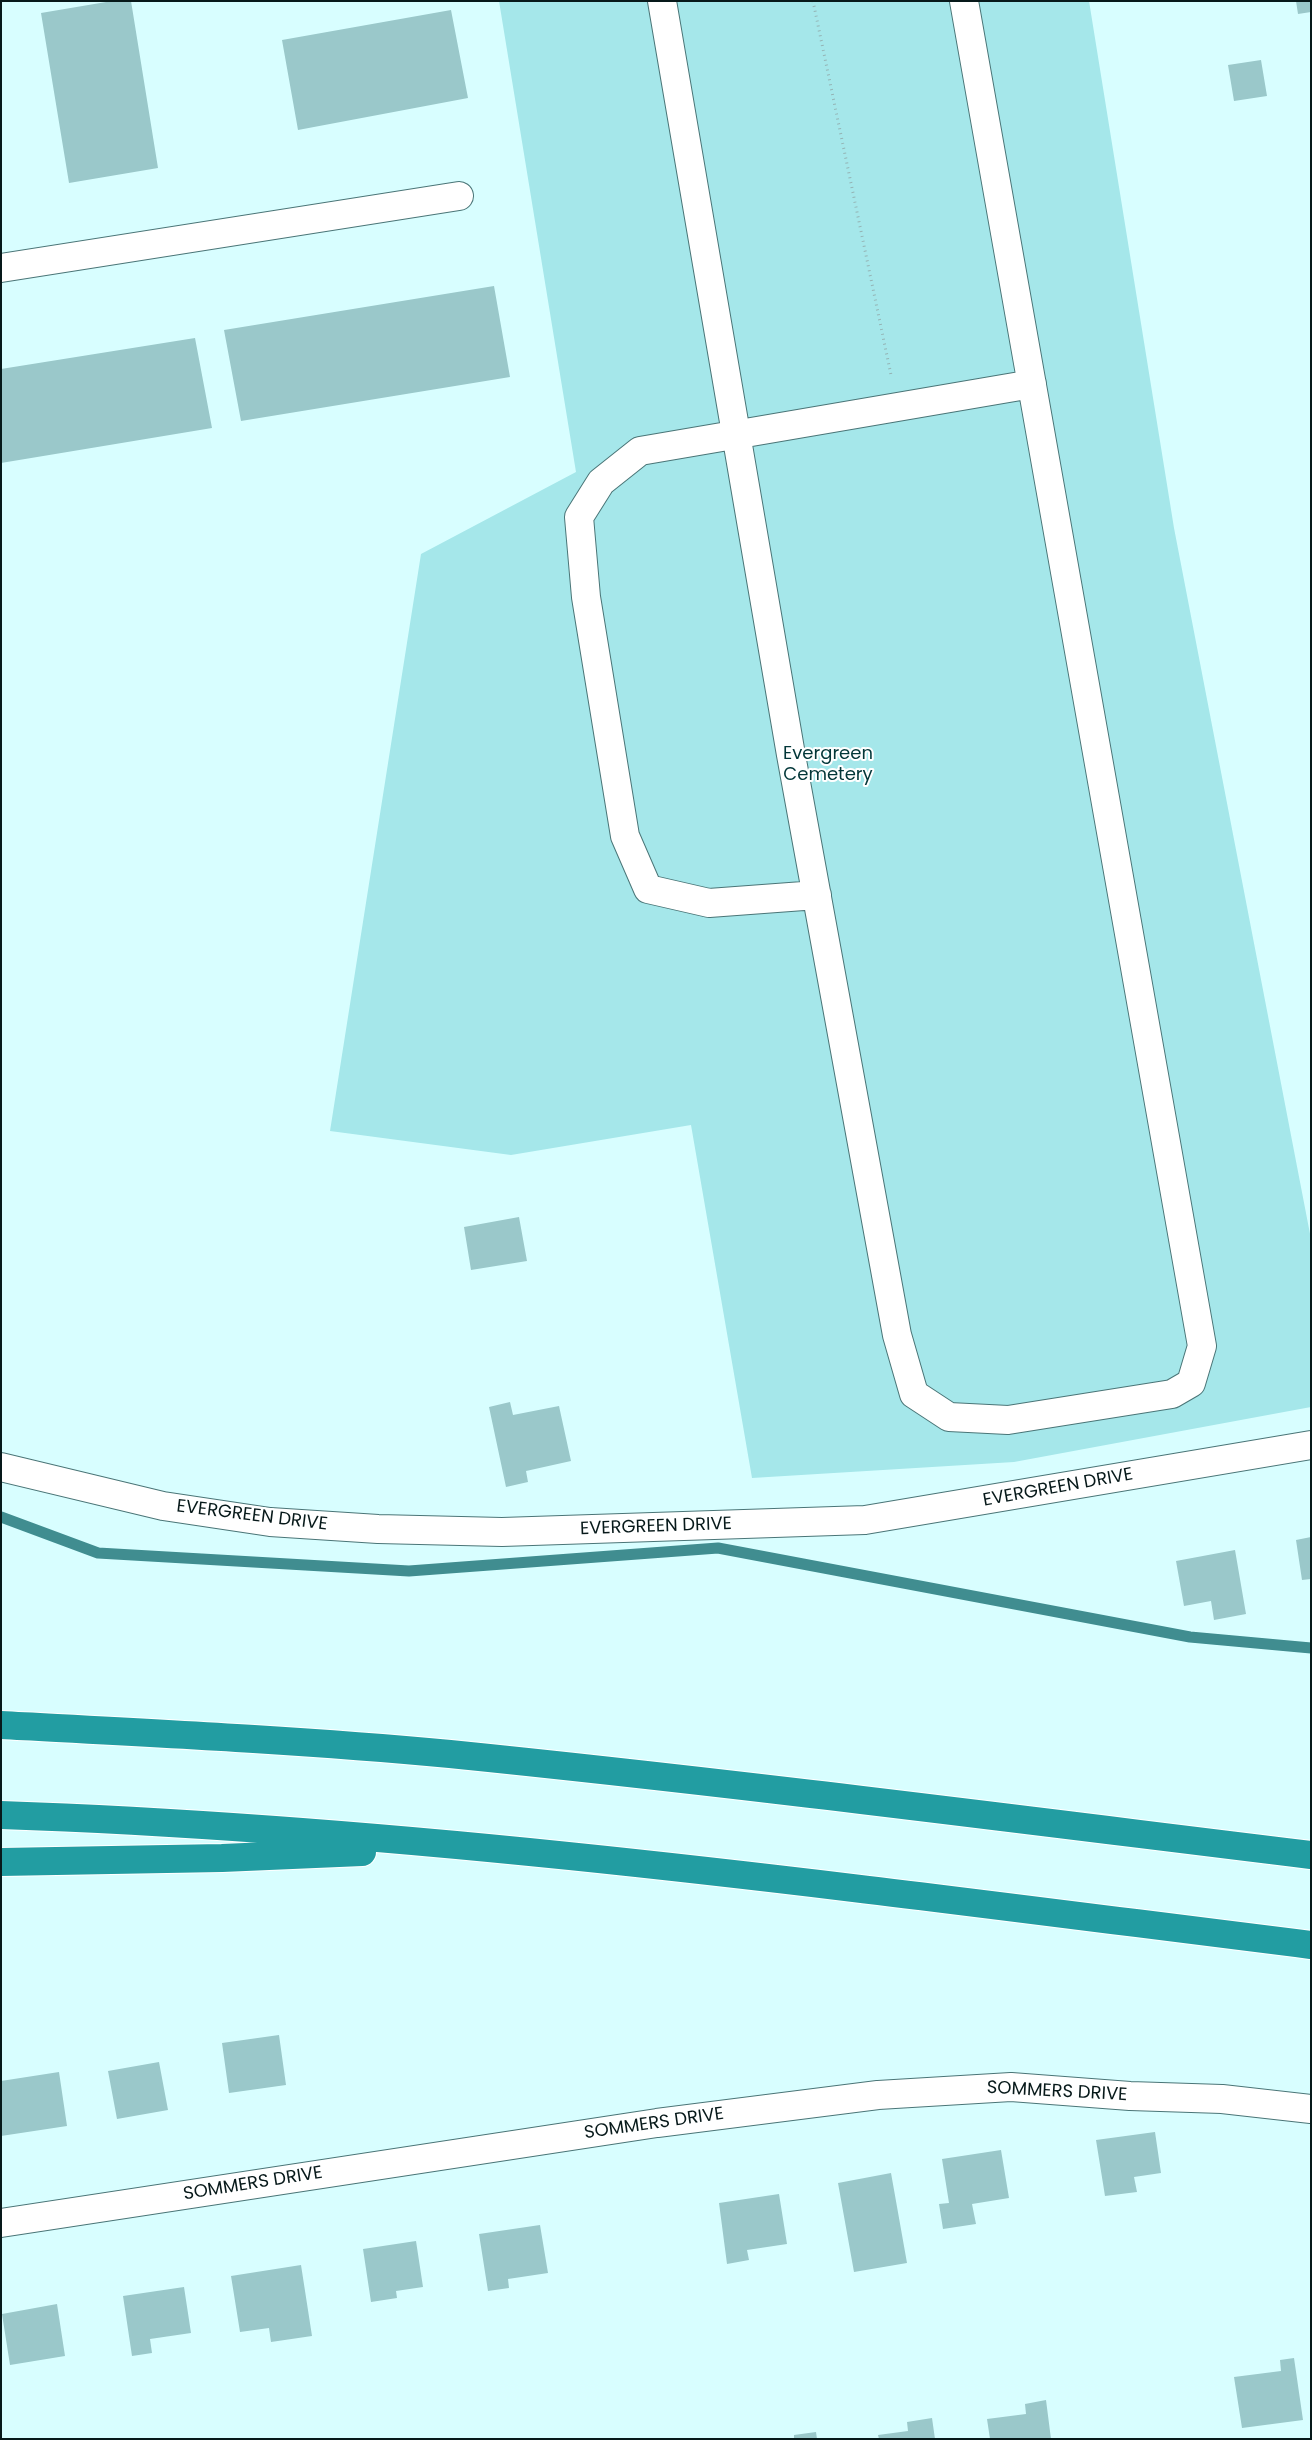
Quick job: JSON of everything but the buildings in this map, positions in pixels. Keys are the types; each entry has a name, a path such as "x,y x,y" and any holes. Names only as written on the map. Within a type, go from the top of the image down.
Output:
{"highway":[{"path":"1,1725 212,1736 448,1754 898,1804 1311,1855"},
{"path":"1,1814 248,1828 483,1846 759,1876 1311,1945"},
{"path":"1,1862 222,1858 483,1846"}],"street":[{"path":"662,1 817,896 896,1335 914,1394 949,1417 1008,1420 1172,1394 1191,1383 1202,1346 964,1"},
{"path":"1,268 459,196"},
{"path":"817,896 710,903 648,889 625,836 586,598 579,517 601,482 640,451 737,436 897,406 1032,384"},
{"name":"EVERGREEN DRIVE","path":"1,1467 162,1506 270,1522 378,1529 502,1532 865,1520 1311,1445"},
{"name":"SOMMERS DRIVE","path":"1,2223 647,2124 878,2095 1011,2087 1130,2096 1222,2099 1311,2109"}],"path":[{"path":"813,1 897,406"}],"green space":[{"name":"Evergreen Cemetery","path":"499,1 1089,1 1174,528 1311,1239 1311,1407 1014,1462 752,1478 691,1125 511,1155 330,1131 421,554 576,472"}],"waterway":[{"path":"1,1517 98,1553 409,1571 718,1548 1190,1637 1311,1648"}]}
